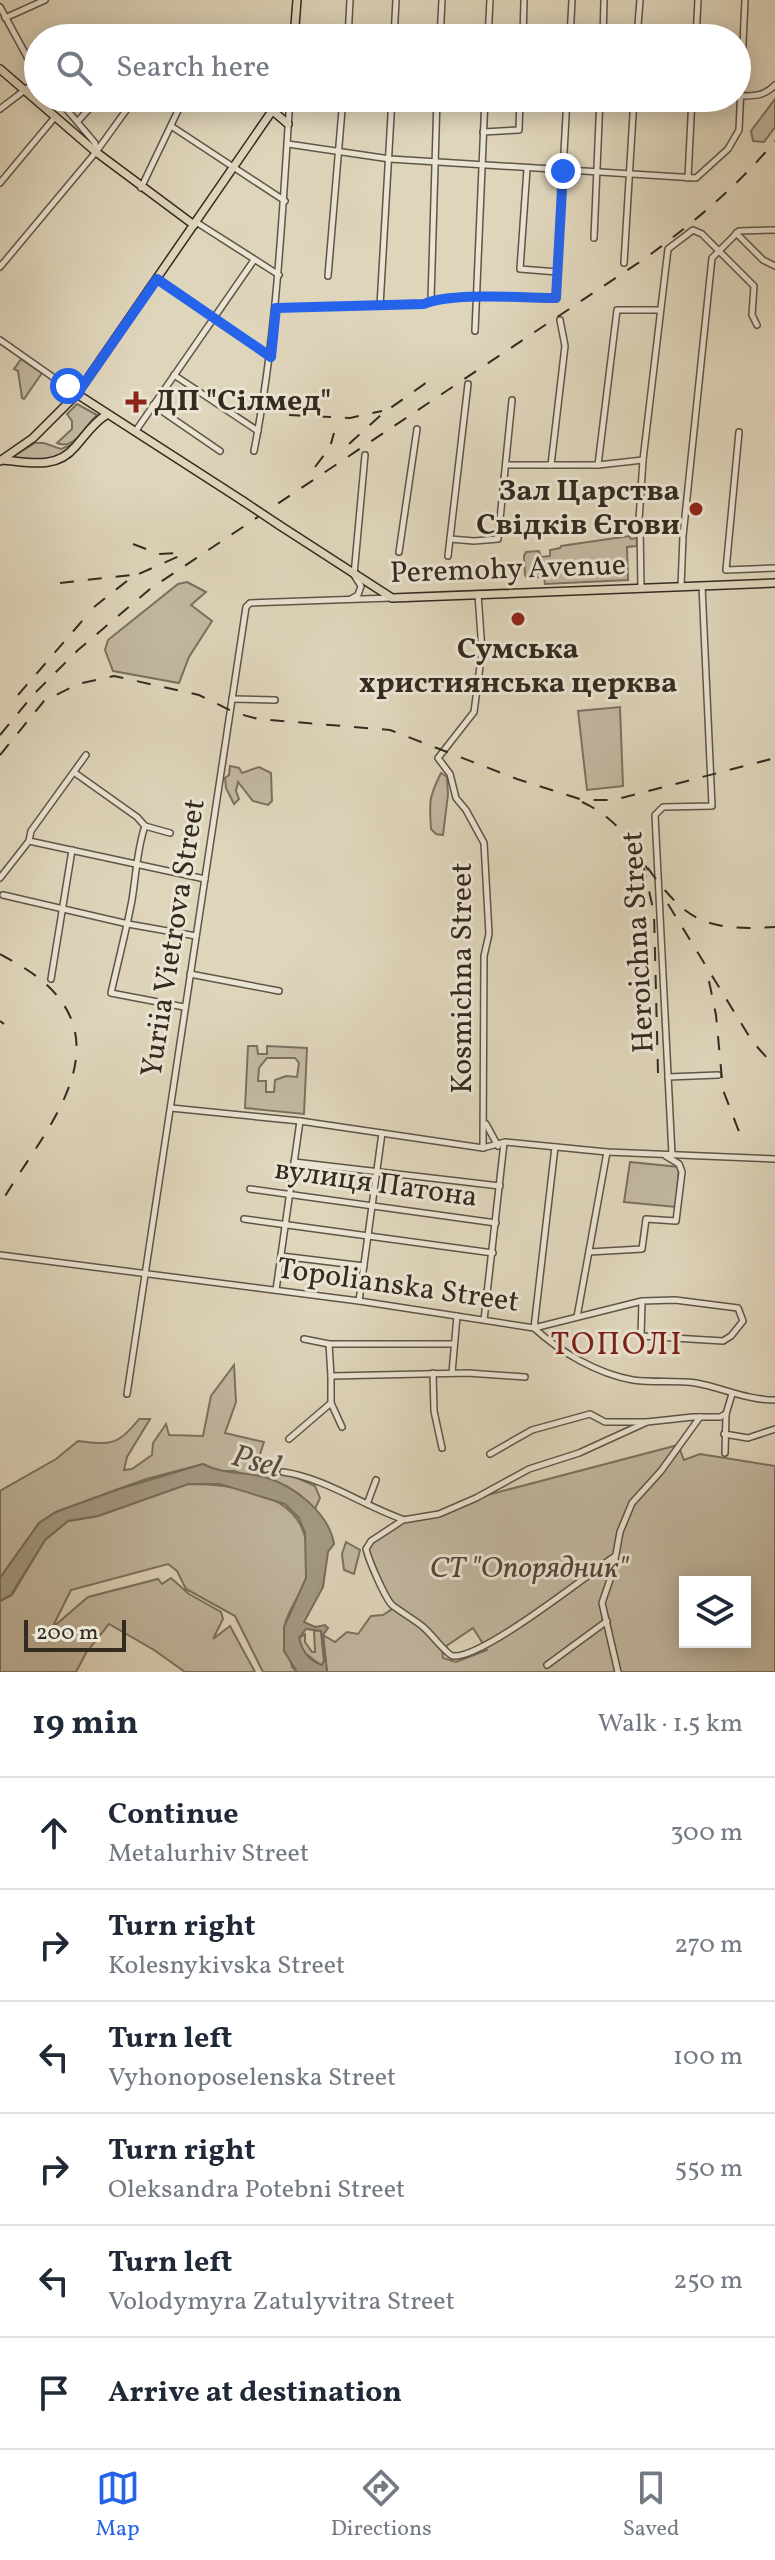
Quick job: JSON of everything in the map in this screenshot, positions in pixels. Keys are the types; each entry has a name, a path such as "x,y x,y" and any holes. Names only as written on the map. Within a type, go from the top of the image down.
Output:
{"main road":[{"path":"295,24 297,0"},
{"path":"0,69 24,90"},
{"path":"49,112 141,188 195,224"},
{"path":"1,460 33,438 77,394 272,112"},
{"path":"274,112 288,124"},
{"path":"77,394 392,598"},
{"path":"1,460 51,463 63,459 93,423 106,415"},
{"name":"Peremohy Avenue","path":"392,598 775,583"}],"street":[{"path":"5,18 45,0"},
{"path":"349,24 350,0"},
{"path":"395,24 396,0"},
{"path":"441,24 442,0"},
{"path":"489,24 490,0"},
{"path":"523,24 524,0"},
{"path":"571,24 572,0"},
{"path":"603,24 604,0"},
{"path":"638,24 640,0"},
{"path":"697,24 698,0"},
{"path":"744,24 745,0"},
{"path":"0,7 24,53"},
{"path":"751,96 769,91 775,85"},
{"path":"0,109 24,92"},
{"path":"70,112 95,143 96,152"},
{"path":"78,121 86,112"},
{"path":"0,267 96,152 125,112"},
{"path":"141,188 178,112"},
{"path":"254,451 271,357 285,201 289,112"},
{"path":"328,276 342,112"},
{"path":"380,306 392,112"},
{"path":"431,300 436,112"},
{"path":"475,331 484,112"},
{"path":"483,132 519,130 520,112"},
{"path":"276,308 424,304 431,300 477,297 556,298 566,112"},
{"path":"594,238 600,112"},
{"path":"624,263 633,112"},
{"path":"688,178 691,112"},
{"path":"288,144 338,153 434,163 696,178 728,149 739,130 740,112"},
{"path":"0,183 55,117"},
{"path":"171,126 285,201"},
{"path":"527,169 520,269 558,272"},
{"path":"195,224 279,275"},
{"path":"641,588 643,460 668,249 693,230 702,234 754,286 752,315 757,325"},
{"path":"681,587 684,524 712,258 738,232 775,230"},
{"path":"738,232 763,260 775,266"},
{"path":"135,433 254,260"},
{"path":"157,279 271,357"},
{"path":"598,465 617,310 660,310"},
{"path":"551,465 565,346 560,320"},
{"path":"0,340 77,394"},
{"path":"174,375 258,431"},
{"path":"448,556 468,384"},
{"path":"450,539 498,539 512,400"},
{"path":"153,405 220,451"},
{"path":"399,552 417,429"},
{"path":"739,432 726,570 775,568"},
{"path":"349,600 360,591 361,586 354,575 365,455"},
{"path":"506,465 598,465 643,460"},
{"name":"Heroichna Street","path":"672,1155 655,815 663,807 712,806 702,586"},
{"name":"Kosmichna Street","path":"478,594 482,651 474,712 438,758 450,774 456,798 484,843 489,934 484,956 483,1148"},
{"name":"Peremohy Avenue","path":"246,607 250,603 392,598"},
{"name":"Yuriia Vietrova Street","path":"127,1394 246,607"},
{"path":"232,699 275,700"},
{"path":"0,878 29,841 31,831 86,755"},
{"path":"75,773 145,826 170,833"},
{"path":"145,826 139,844 128,924 111,993 184,1007"},
{"path":"29,841 205,879"},
{"path":"51,979 72,850"},
{"path":"3,895 196,936"},
{"path":"190,974 279,991"},
{"path":"668,1077 718,1075"},
{"path":"171,1108 297,1121 483,1148 505,1142 607,1152 775,1159"},
{"path":"485,1119 491,1137 498,1146"},
{"path":"276,1290 297,1121"},
{"path":"359,1301 382,1133"},
{"path":"484,1320 505,1142"},
{"path":"555,1147 534,1328 642,1301 675,1300 738,1308 743,1321 723,1341 641,1336 642,1301"},
{"path":"577,1317 607,1152"},
{"path":"589,1252 642,1249 646,1219 676,1221 682,1172 679,1164 662,1154"},
{"path":"294,1162 500,1186"},
{"name":"вулиця Патона","path":"250,1189 496,1223"},
{"path":"244,1219 493,1253"},
{"name":"Topolianska Street","path":"0,1255 359,1301 534,1328 568,1353 616,1375 639,1380 697,1383 759,1400 775,1400"},
{"path":"281,1256 364,1266"},
{"path":"452,1373 457,1316"},
{"path":"304,1339 329,1344 454,1344"},
{"path":"329,1344 331,1403 342,1427"},
{"path":"433,1373 434,1411 442,1448"},
{"path":"331,1376 452,1373 525,1377"},
{"path":"725,1453 726,1414 732,1394"},
{"path":"289,1439 331,1403"},
{"path":"490,1454 532,1430 590,1414 605,1422 647,1422 726,1414"},
{"path":"618,1672 602,1603 620,1532 632,1503 661,1471 700,1417"},
{"path":"615,1556 483,1646 451,1656 434,1635 391,1603 382,1592 381,1582 366,1552 368,1544 403,1520 439,1514 529,1469 579,1453 647,1422"},
{"path":"724,1434 748,1438 775,1429"},
{"path":"283,1472 353,1496 403,1520"},
{"path":"367,1504 376,1480"},
{"path":"547,1665 607,1621"}],"green space":[{"path":"775,99 775,127 764,142 753,141 751,131"},
{"path":"21,359 42,373 24,399 18,371 14,369"},
{"path":"77,404 97,415 74,440 63,445 57,443 72,429 72,421 67,414"},
{"path":"35,443 61,449 76,443 62,454 47,459 12,457"},
{"path":"629,536 631,539 637,538 637,546 627,547 628,580 545,584 544,577 527,578 525,575 526,552 539,551 541,557 550,556 550,550 561,546"},
{"path":"187,582 206,592 191,605 212,621 189,657 179,683 113,671 105,650 108,640 178,584"},
{"path":"620,707 623,786 587,790 578,711"},
{"path":"230,766 239,768 242,773 259,767 271,773 272,801 268,805 253,801 238,782 236,791 239,799 234,804 226,788 225,778 229,775"},
{"path":"441,773 447,777 448,794 443,835 431,829 430,812 432,794"},
{"path":"248,1046 257,1046 258,1054 267,1054 267,1046 307,1048 304,1114 245,1108","holes":["267,1058 295,1058 299,1063 297,1077 286,1076 275,1080 274,1092 266,1092 266,1081 258,1081 259,1068"]},
{"path":"630,1162 679,1167 676,1207 624,1202"},
{"path":"234,1365 236,1402 225,1433 264,1442 256,1466 293,1476 315,1486 320,1498 315,1509 295,1492 234,1471 216,1471 203,1464 146,1479 56,1512 39,1523 0,1578 0,1491 56,1459 78,1441 106,1443 119,1439 139,1419 150,1419 127,1457 124,1470 132,1469 152,1455 153,1443 166,1424 169,1435 203,1436 211,1396"},
{"name":"СТ \"Опорядник\"","path":"678,1445 684,1460 700,1454 775,1466 775,1672 327,1672 323,1635 335,1642 347,1632 358,1634 371,1616 383,1615 395,1607 382,1592 366,1546 398,1522 439,1514 476,1498","holes":["473,1628 487,1650 456,1662 443,1658 442,1649"]},
{"path":"188,1484 247,1490 282,1505 295,1517 304,1533 307,1573 284,1629 292,1667 297,1672 263,1672 235,1616 186,1589 177,1571 168,1564 71,1590 52,1628 88,1597 158,1579 162,1584 171,1578 189,1594 221,1612 223,1619 213,1639 230,1626 255,1672 185,1672 109,1624 86,1653 76,1672 0,1672 0,1601 12,1595 45,1540 68,1521 98,1516"},
{"path":"346,1542 360,1550 354,1574 344,1570 342,1554"},
{"path":"321,1630 322,1666 301,1650 299,1638 305,1634 305,1642 315,1652 314,1631"}],"shaded area":[{"path":"203,1464 275,1481 308,1502 325,1522 334,1544 328,1552 323,1587 304,1622 328,1628 323,1635 327,1672 297,1672 284,1651 284,1627 306,1578 305,1533 299,1518 285,1504 220,1484 188,1484 98,1516 68,1521 45,1540 11,1595 0,1601 0,1578 39,1523 56,1512","holes":["306,1629 321,1631 324,1660 322,1665 307,1655 299,1638"]}],"railway":[{"path":"0,735 34,694 78,650 150,589 647,257 714,203 746,174 775,141"},
{"path":"349,444 382,414 430,380"},
{"path":"289,415 350,418 382,411"},
{"path":"315,467 330,447 334,433"},
{"path":"133,544 159,554 176,553"},
{"path":"94,607 132,577 186,553"},
{"path":"60,583 131,575"},
{"path":"18,695 89,613"},
{"path":"0,755 44,701 78,684 114,676 199,695 236,713 258,719 390,730 517,779 583,800 614,800 775,758"},
{"path":"582,802 621,830 648,870"},
{"path":"658,1073 654,913 642,860 670,896 696,918 729,927 775,927"},
{"path":"668,904 752,1041 775,1067"},
{"path":"0,954 47,985 68,1012 76,1040 74,1068 65,1097 0,1205"},
{"path":"709,981 716,1015 723,1090 743,1142"},
{"path":"0,1021 4,1024"}],"place":[{"name":"ДП \"Сілмед\"","path":"136,402"},
{"name":"Зал Царства Свідків Єгови","path":"696,509"},
{"name":"Сумська християнська церква","path":"518,619"}],"district":[{"name":"ТОПОЛІ","path":"617,1346"}],"route":[{"path":"68,386 77,394 157,279 271,357 276,308 424,304 431,300 477,297 556,298 563,171"}],"water label":[{"name":"Psel","path":"256,1463"}]}
